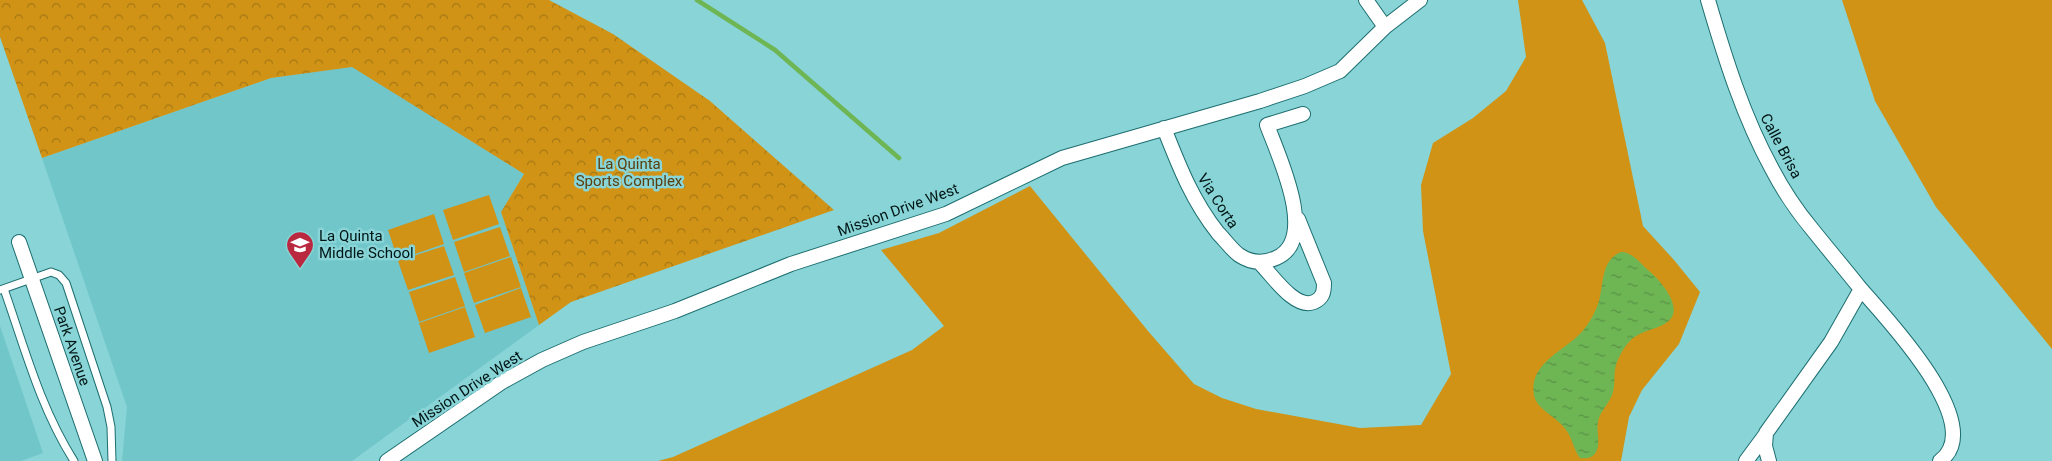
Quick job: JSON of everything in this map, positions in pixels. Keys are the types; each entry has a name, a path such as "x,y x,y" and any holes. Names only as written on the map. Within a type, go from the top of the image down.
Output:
{"street":[{"path":"1366,0 1385,27"},
{"name":"Mission Drive West","path":"388,461 502,382 542,360 583,342 675,311 791,264 946,214 1062,158 1260,101 1305,86 1340,71 1385,27 1420,0"},
{"name":"Calle Brisa","path":"1708,0 1742,108 1772,170 1810,227 1861,289 1896,327 1922,362 1940,392 1951,422 1953,438 1952,448 1940,461"},
{"path":"1294,211 1324,283 1324,291 1321,298 1309,304 1301,303 1290,296 1260,262 1278,257 1292,245 1295,233 1291,192 1268,125 1303,114"},
{"name":"Via Corta","path":"1164,128 1187,186 1207,220 1239,254 1250,260 1260,262"},
{"name":"Park Avenue","path":"18,242 95,461"},
{"path":"1746,461 1830,342 1861,289"},
{"path":"1766,433 1764,446 1769,461"}],"lane":[{"path":"74,461 45,409 2,289 51,272 59,275 66,282 107,408 111,427 112,461"}],"shaded area":[{"name":"La Quinta Middle School","path":"352,66 524,174 501,212 539,325 352,461 122,461 127,407 42,158 271,78"},
{"path":"0,326 43,453 21,461 0,461"}],"green space":[{"name":"La Quinta Sports Complex","path":"0,0 549,0 613,34 710,101 834,210 571,302 539,325 501,212 524,174 352,67 271,78 42,158 0,37"},
{"path":"1518,0 1582,0 1605,43 1643,226 1700,292 1679,344 1642,390 1629,417 1621,461 658,461 673,457 912,350 944,326 881,250 939,233 1030,186 1148,331 1194,384 1222,398 1256,409 1360,428 1421,425 1451,374 1423,231 1421,185 1433,143 1473,118 1506,91 1526,57"},
{"path":"1842,0 2052,0 2052,349 1936,207 1875,101"},
{"path":"489,195 499,224 453,240 443,210"},
{"path":"434,214 444,244 398,260 388,230"},
{"path":"500,227 510,256 464,272 454,242"},
{"path":"444,246 454,275 408,290 398,261"},
{"path":"511,257 521,287 474,303 464,273"},
{"path":"455,277 465,306 419,322 409,292"},
{"path":"521,288 531,317 485,333 475,305"},
{"path":"465,307 475,337 429,353 419,323"}],"water":[{"path":"1621,252 1625,252 1639,261 1659,281 1673,303 1674,311 1672,317 1666,323 1637,335 1623,350 1616,365 1612,395 1599,418 1598,441 1595,454 1591,457 1580,458 1566,429 1535,400 1534,383 1537,373 1543,365 1578,336 1589,322 1599,301 1607,266 1610,260"}],"waterway":[{"path":"697,0 775,50 899,158"}],"place":[{"name":"La Quinta Middle School","path":"300,269"}]}
